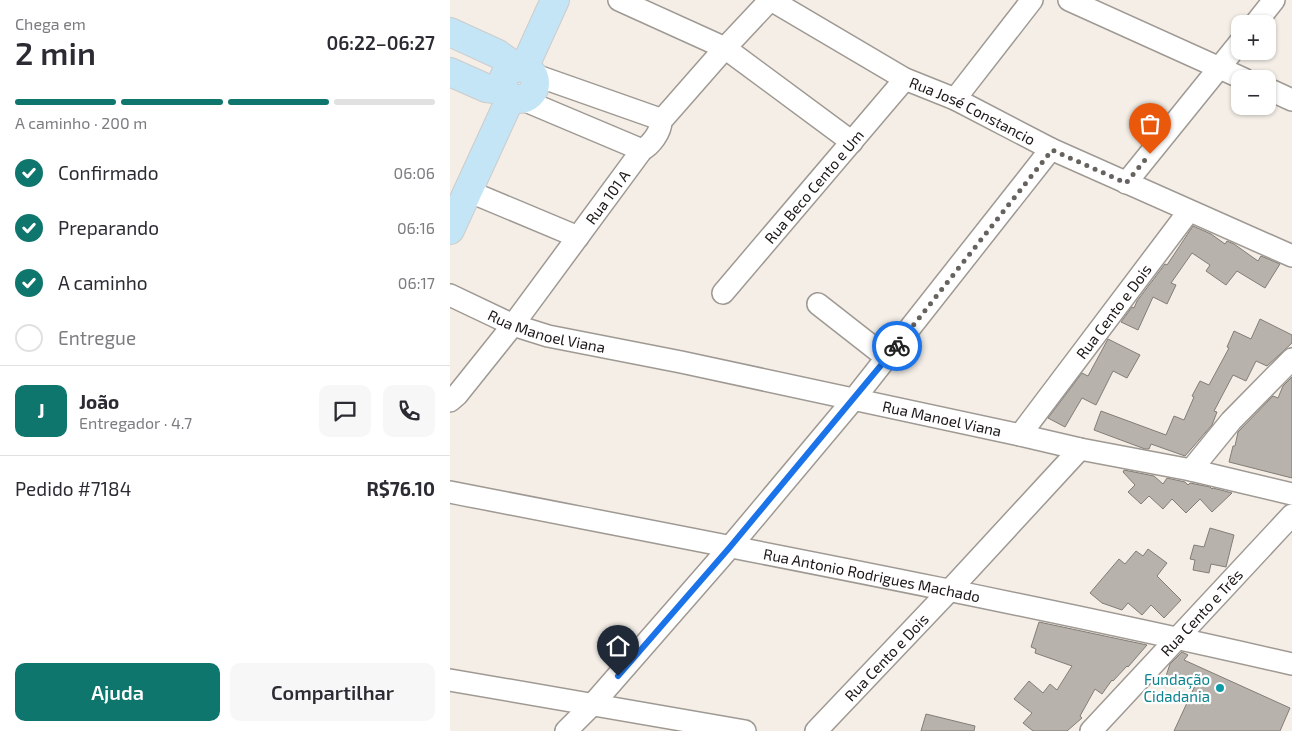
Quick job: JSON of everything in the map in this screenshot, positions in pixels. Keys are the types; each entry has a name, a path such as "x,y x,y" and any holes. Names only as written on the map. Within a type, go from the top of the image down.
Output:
{"main road":[{"path":"450,230 555,0"},
{"path":"450,32 498,54 518,83"},
{"path":"450,72 486,88 518,83"}],"street":[{"path":"619,0 725,48 852,142"},
{"name":"Rua 101 A","path":"450,402 513,326 642,150 651,142 660,129 661,121 770,0"},
{"name":"Rua José Constancio","path":"770,0 905,79 955,99 1052,150 1292,256"},
{"path":"955,99 1032,0"},
{"path":"1069,0 1231,73"},
{"path":"1262,15 1274,0"},
{"path":"1126,183 1231,53"},
{"name":"Rua Beco Cento e Um","path":"723,293 905,79"},
{"path":"518,83 657,118 661,121"},
{"path":"518,83 642,150"},
{"path":"1276,93 1292,100"},
{"path":"566,731 593,704 730,547 854,399 1052,150"},
{"path":"468,191 578,237"},
{"name":"Rua Cento e Dois","path":"1020,435 1189,211"},
{"name":"Rua Manoel Viana","path":"450,295 513,326 548,336 681,362 1080,449 1191,470 1292,494"},
{"path":"818,304 887,358"},
{"path":"1191,470 1231,421 1292,359"},
{"name":"Rua Cento e Dois","path":"816,731 1080,449"},
{"name":"Rua Antonio Rodrigues Machado","path":"450,492 949,591 1178,638 1292,664"},
{"name":"Rua Cento e Três","path":"1091,731 1292,515"},
{"path":"450,680 745,731"}],"building":[{"path":"1193,226 1211,234 1225,244 1227,241 1234,244 1258,261 1261,256 1280,264 1265,288 1237,271 1226,285 1206,271 1210,265 1192,253 1171,283 1176,285 1167,304 1153,297 1138,330 1121,322 1132,307 1134,308 1137,301 1165,264 1167,265"},
{"path":"1260,319 1292,335 1292,343 1267,366 1256,361 1246,381 1233,375 1214,411 1217,412 1212,425 1185,456 1151,444 1149,449 1145,449 1094,430 1101,411 1166,435 1174,416 1184,420 1194,397 1192,396 1200,381 1209,385 1229,348 1227,347 1234,331 1251,339"},
{"path":"1108,339 1140,355 1127,378 1113,371 1096,405 1082,398 1065,427 1048,418 1082,373 1088,376"},
{"path":"1292,377 1292,478 1229,462 1238,432 1273,396 1278,398 1283,386"},
{"path":"1124,470 1154,476 1163,484 1167,478 1185,482 1188,485 1190,483 1232,493 1212,512 1200,499 1186,513 1172,499 1163,509 1149,496 1141,504 1128,492 1135,485 1123,472"},
{"path":"1210,528 1234,535 1226,567 1211,564 1209,573 1193,570 1195,560 1190,559 1194,545 1204,547"},
{"path":"1148,549 1167,563 1157,576 1181,600 1164,618 1151,605 1142,615 1128,603 1122,610 1102,603 1090,593 1119,559 1125,564 1136,551 1143,556"},
{"path":"1039,622 1147,645 1128,667 1112,680 1102,694 1095,689 1080,716 1082,718 1067,731 1033,731 1023,723 1032,713 1014,699 1029,681 1043,693 1050,684 1057,690 1072,666 1035,653 1036,649 1031,647"},
{"name":"Fundação Cidadania","path":"1182,652 1188,655 1184,660 1290,708 1280,731 1174,731 1198,679 1172,679 1166,687 1163,685 1170,664"},
{"path":"926,714 975,726 974,731 921,731"}],"way so far":[{"path":"897,346 1052,150 1126,183 1150,154"}],"place":[{"name":"Fundação Cidadania","path":"1220,688"}],"route":[{"path":"618,676 730,547 897,346"}]}
